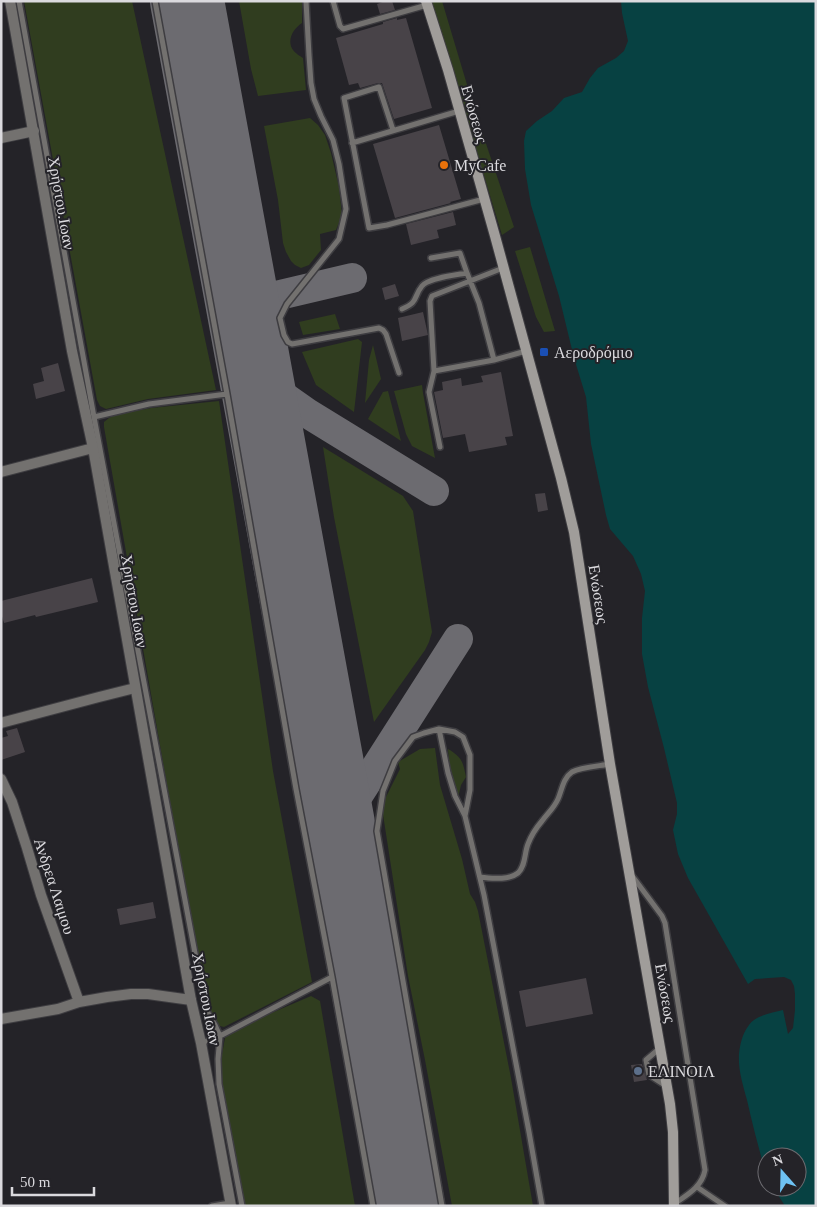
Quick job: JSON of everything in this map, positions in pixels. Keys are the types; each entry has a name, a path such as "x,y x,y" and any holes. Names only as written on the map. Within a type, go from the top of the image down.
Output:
{"main road":[{"name":"Ενώσεως","path":"426,3 448,70 561,478 574,532 610,764 667,1087 673,1132 674,1205"}],"street":[{"name":"Χρήστου.Ιωαν","path":"10,1 72,351 94,448 191,1000 201,1043 231,1204"},
{"path":"1,138 34,131"},
{"path":"1,472 94,448"},
{"path":"1,723 136,688"},
{"name":"Ανδρεα Λαιμου","path":"1,779 27,848 41,896 79,1002"},
{"path":"1,1019 58,1009 79,1002 131,994 148,994 191,1000"}],"lane":[{"path":"19,1 94,418 204,1001 220,1036 218,1059 219,1084 242,1206"},
{"path":"155,1 228,394 294,779 373,1206"},
{"path":"306,1 308,56 314,99 333,140 346,209 339,239 287,304 280,318 284,335 288,342 292,344 379,328 386,334 399,373"},
{"path":"333,1 340,26 343,29 426,3"},
{"path":"393,130 379,87 344,98 369,228 484,199"},
{"path":"352,143 458,110"},
{"path":"431,258 460,253 471,280 494,360"},
{"path":"440,447 429,392 434,371 430,301 432,296 503,268"},
{"path":"402,309 413,303 421,287 426,282 467,273"},
{"path":"434,371 494,360 526,351"},
{"path":"94,418 149,404 228,394"},
{"path":"439,729 448,774 455,796 465,816 484,895 542,1206"},
{"path":"442,1206 377,831 384,792 395,761 413,737 424,732 439,729 455,732 463,737 470,755 470,790 465,816"},
{"path":"480,877 501,878 518,873 524,864 527,846 532,836 555,806 566,778 578,770 610,764"},
{"path":"630,874 662,916 665,923 705,1170 704,1177 697,1187 674,1205"},
{"path":"201,1043 220,1036 332,977"},
{"path":"660,1048 646,1060 648,1075 667,1087"},
{"path":"697,1187 725,1206"},
{"path":"212,1206 231,1204"}],"green space":[{"path":"24,1 132,1 216,390 148,399 106,409 100,406 97,400"},
{"path":"239,1 302,1 302,23 294,31 290,42 294,51 303,58 306,90 258,96 251,69"},
{"path":"431,1 442,1 474,108 514,227 502,235"},
{"path":"310,118 325,135 331,153 339,187 342,215 336,230 320,234 321,250 309,265 301,268 291,261 283,243 278,200 264,126"},
{"path":"530,247 555,331 544,332 536,317 515,251"},
{"path":"335,314 340,329 303,335 299,322"},
{"path":"358,339 362,342 354,412 316,385 302,352"},
{"path":"373,345 381,379 365,403 369,360"},
{"path":"422,385 435,458 412,446 406,434 394,391"},
{"path":"388,391 401,441 368,419 383,392"},
{"path":"219,401 273,771 312,982 224,1027 220,1026 212,1015 206,996 104,427 104,422 115,415 151,408"},
{"path":"323,447 403,496 413,511 432,632 425,650 374,722 334,517"},
{"path":"435,748 440,785 462,859 470,894 478,911 511,1078 533,1206 452,1206 408,976 382,808 400,769 398,762 420,749"},
{"path":"448,749 461,760 464,767 466,777 461,785 458,798 449,763"},
{"path":"311,996 320,1001 355,1206 245,1206 224,1099 221,1060 225,1038 232,1030"}],"water":[{"path":"621,1 816,1 816,1206 785,1206 779,1197 807,1197 807,1147 759,1147 741,1077 739,1066 740,1047 749,1025 756,1019 769,1013 783,1010 788,1034 793,1028 795,1010 794,986 791,980 784,977 755,979 748,984 688,878 678,854 673,830 677,814 677,803 648,687 642,654 642,618 645,591 641,574 633,556 610,529 606,515 591,444 586,397 574,358 559,296 531,205 525,169 524,141 526,131 552,111 564,98 582,92 598,68 624,51 628,41"}],"building":[{"path":"392,1 395,10 380,14 377,4"},
{"path":"397,18 397,20 406,18 432,108 394,119 382,83 360,88 358,83 349,85 336,38"},
{"path":"439,125 461,199 395,218 373,144"},
{"path":"453,212 456,225 437,230 439,238 411,245 406,224"},
{"path":"395,284 399,296 385,300 382,288"},
{"path":"423,312 428,335 402,341 398,318"},
{"path":"58,363 65,391 36,399 33,384 44,381 41,368"},
{"path":"501,372 513,436 505,437 507,445 469,452 465,434 443,438 434,392 443,390 442,382 461,378 462,386 483,382 481,376"},
{"path":"545,493 548,510 538,512 535,494"},
{"path":"92,578 98,602 4,623 1,613 1,601"},
{"path":"17,728 25,752 1,760 1,738 8,736 6,731"},
{"path":"153,902 156,918 120,925 117,909"},
{"path":"586,978 593,1014 526,1027 519,991"},
{"path":"642,1064 647,1080 634,1082 631,1065"}],"taxiway":[{"path":"239,287 252,296 267,298 352,278"},
{"path":"252,358 264,381 280,394 307,413 434,491"},
{"path":"265,429 278,413 287,409 300,410 307,413"},
{"path":"340,834 343,822 350,808 458,639"},
{"path":"327,763 330,772 338,782 352,786 362,784 374,772"}],"runway":[{"path":"187,1 408,1206"}],"place":[{"name":"MyCafe","path":"444,165"},
{"name":"Αεροδρόμιο","path":"544,352"},
{"name":"ΕΛΙΝΟΙΛ","path":"638,1071"}]}
